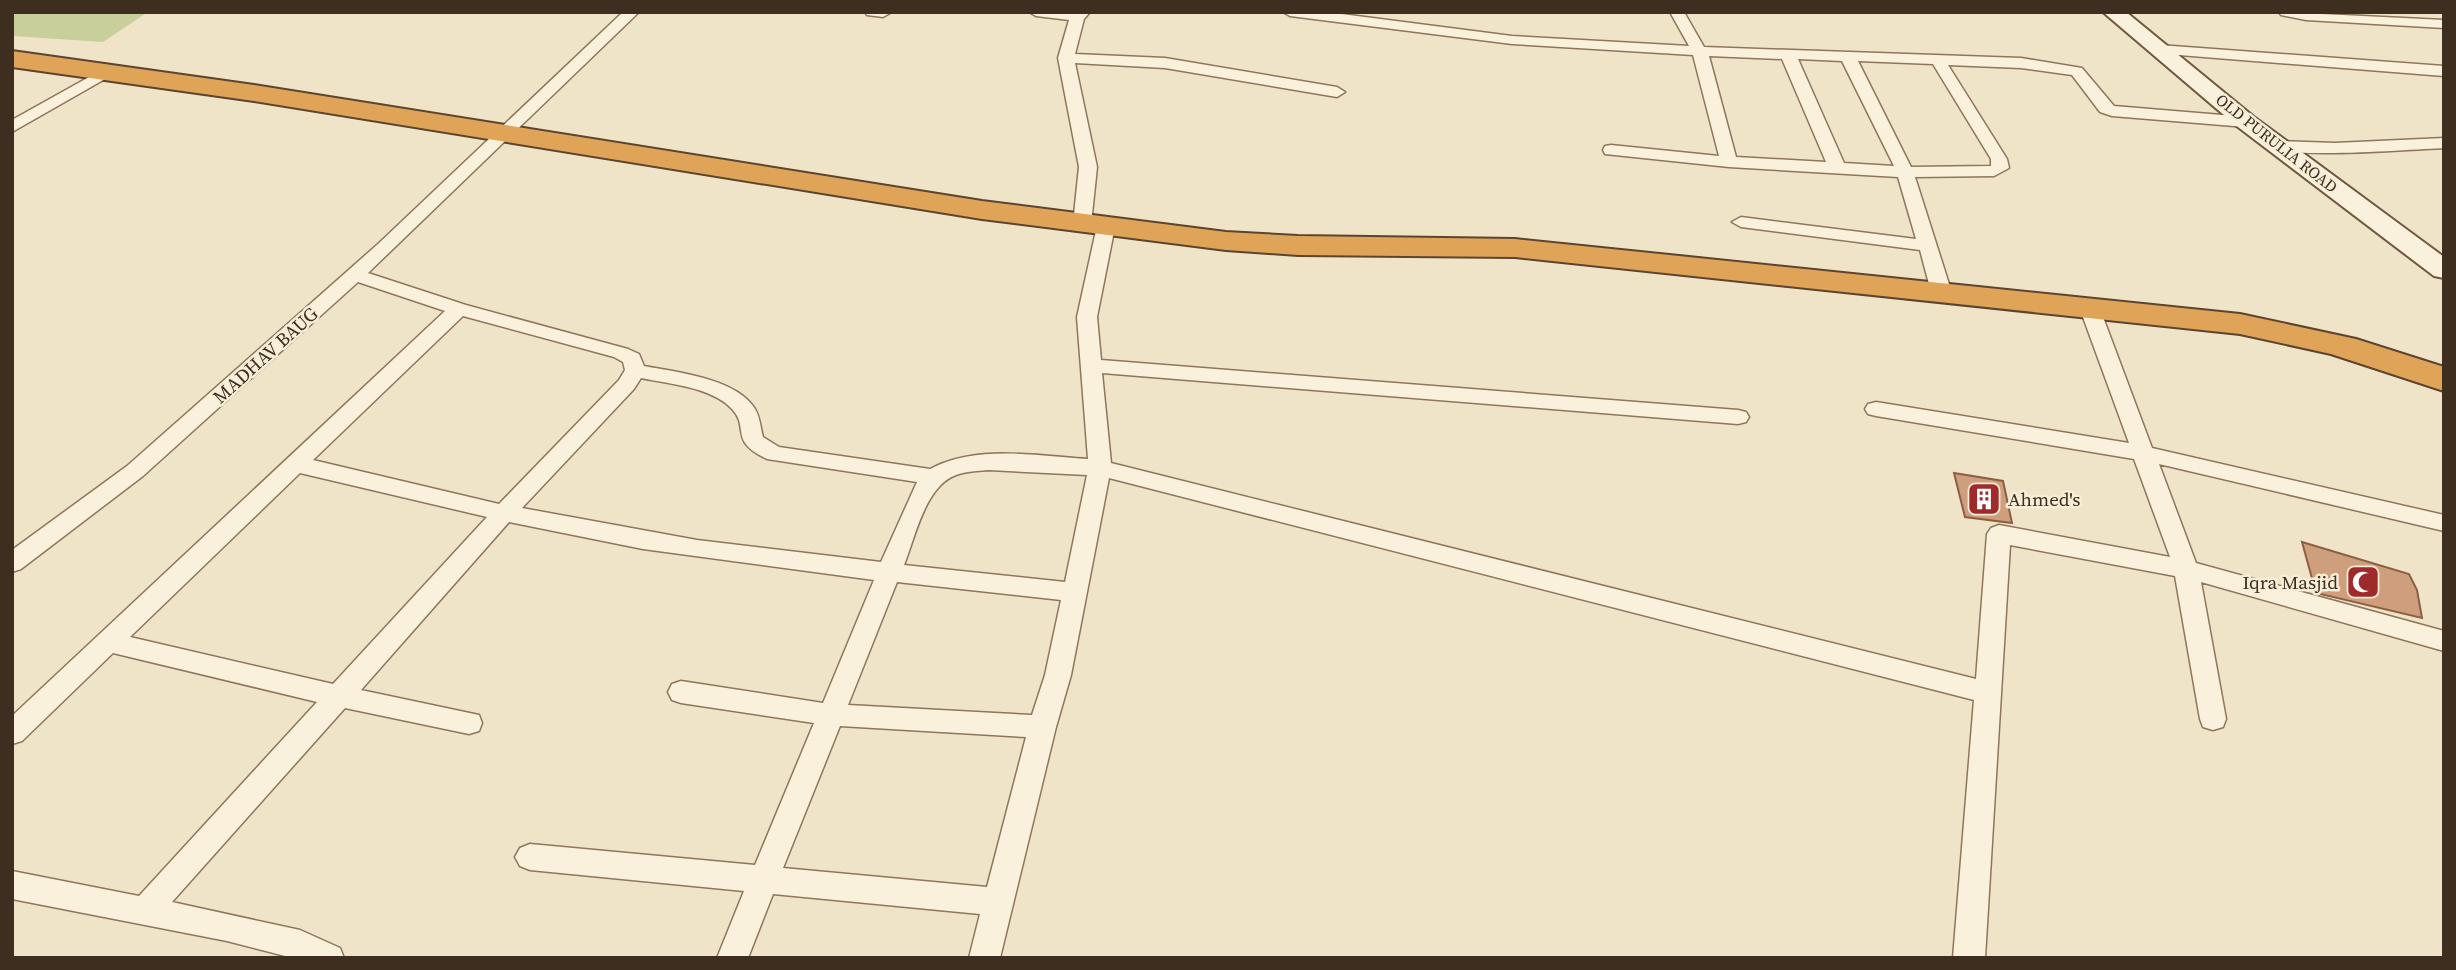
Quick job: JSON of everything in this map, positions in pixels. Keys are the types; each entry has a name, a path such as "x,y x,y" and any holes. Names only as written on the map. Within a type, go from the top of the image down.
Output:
{"highway":[{"path":"12,50 171,71 511,129 1091,222 1280,245 1463,245 1542,251 2295,333 2402,363 2444,380"},
{"path":"12,59 511,129"},
{"path":"1091,222 1325,237 1450,235 1531,240 1939,284 2197,308 2331,328 2444,365"}],"main road":[{"name":"OLD PURULIA ROAD","path":"2113,12 2246,122 2444,270"}],"street":[{"name":"MADHAV BAUG","path":"12,564 135,471 355,275 632,12"},
{"path":"984,958 1042,727 1058,676 1100,468 1087,317 1091,222 1088,167 1066,58 1080,15 1036,12"},
{"path":"1290,12 1512,40 1789,57 2021,63 2072,69 2081,74 2106,109 2112,111 2246,122"},
{"path":"1677,12 1700,52 1729,162"},
{"path":"2286,12 2306,16 2444,24"},
{"path":"2159,50 2444,71"},
{"path":"1789,57 1837,167"},
{"path":"1848,57 1905,172 1939,284"},
{"path":"1066,58 1166,63 1337,92"},
{"path":"1611,150 1729,162 1905,172 1982,173 2000,168 1999,159 1937,59"},
{"path":"12,127 107,72"},
{"path":"2278,146 2335,148 2444,143"},
{"path":"1741,222 1928,246"},
{"path":"145,911 503,514 627,384 635,370 632,359 621,353 459,309 355,275"},
{"path":"12,733 459,309"},
{"path":"2090,309 2186,569 2213,719"},
{"path":"1091,366 1738,417"},
{"path":"635,370 717,391 736,400 748,413 751,440 758,448 775,454 934,477"},
{"path":"1876,409 2142,453 2444,523"},
{"path":"732,958 915,508 934,477 946,469 974,463 1100,468 1988,693"},
{"path":"296,464 503,514 644,540 890,573 1075,592"},
{"path":"1969,958 1999,534 2186,569 2444,641"},
{"path":"108,642 339,696 469,723"},
{"path":"681,692 832,715 1042,727"},
{"path":"530,857 999,902"},
{"path":"12,885 251,933 300,945 329,958"}],"green space":[{"path":"12,12 148,12 103,42 12,36"}],"building":[{"name":"Ahmed's","path":"1954,473 2003,481 2012,523 1965,517"},
{"name":"Iqra Masjid","path":"2302,542 2409,574 2417,590 2422,618 2316,593"}],"place":[{"name":"Ahmed's","path":"1984,499"},
{"name":"Iqra Masjid","path":"2363,582"}]}
